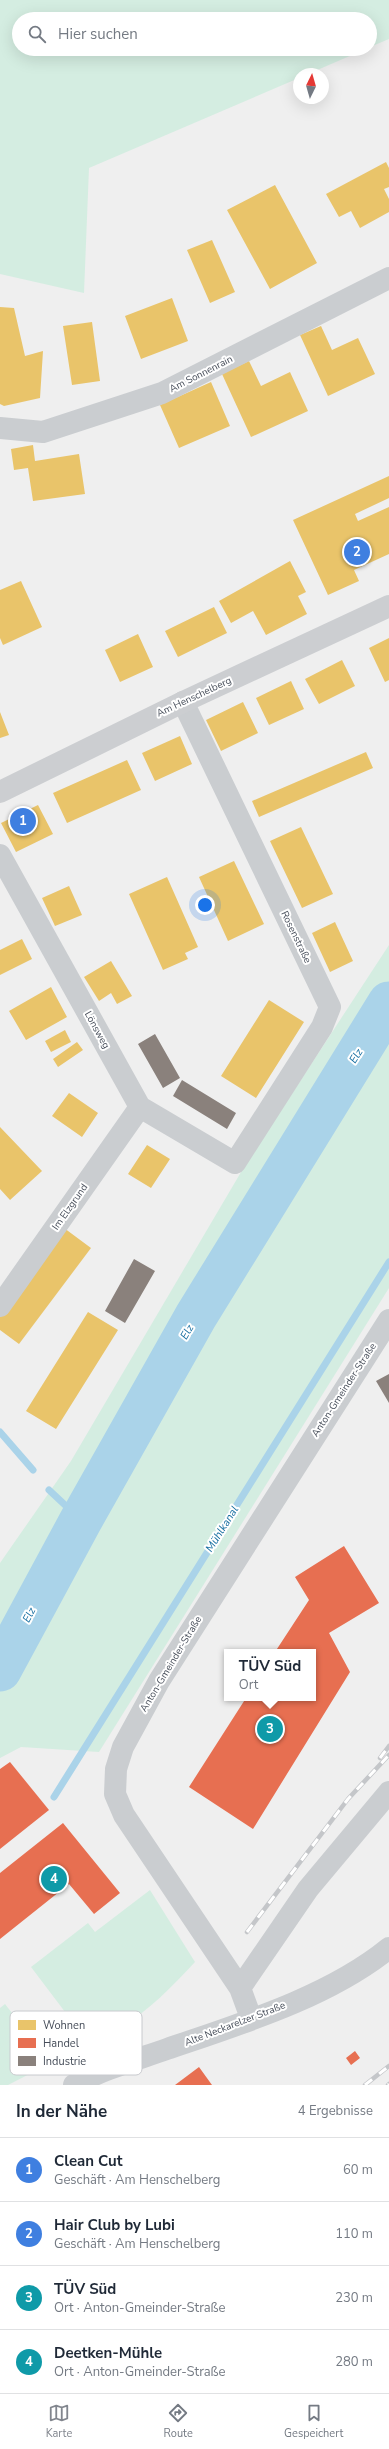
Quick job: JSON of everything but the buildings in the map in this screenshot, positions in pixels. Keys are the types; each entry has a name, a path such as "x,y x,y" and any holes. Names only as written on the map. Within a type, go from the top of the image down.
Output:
{"main road":[{"name":"Am Henschelberg","path":"0,792 183,702 389,606"}],"street":[{"name":"Am Sonnenrain","path":"0,428 43,432 162,393 389,278"},
{"name":"Rosenstraße","path":"140,1107 235,1163 322,1027 330,1007 183,702"},
{"name":"Lönsweg","path":"0,855 140,1107"},
{"name":"Im Elzgrund","path":"0,1306 140,1107"},
{"name":"Anton-Gmeinder-Straße","path":"251,2018 240,1988 124,1814 116,1794 116,1769 123,1747 159,1681 389,1320"},
{"path":"240,1988 308,1889 389,1792"},
{"name":"Alte Neckarelzer Straße","path":"142,2057 319,1992 371,1962 389,1948"},
{"name":"Alte Neckarelzer Straße","path":"74,2085 98,2075"}],"green space":[{"path":"0,0 389,0 389,39 377,44 377,12 12,12 12,56 350,56 322,68 293,68 293,81 89,168 84,293 0,274"},
{"path":"389,945 389,1288 99,1752 21,1747 0,1758 0,1563 71,1461 244,1167"},
{"path":"150,1890 195,1962 160,1998 142,2013 142,2011 64,2011 31,1967 88,1923 95,1932"},
{"path":"5,2004 10,2011 10,2075 28,2075 8,2085 0,2085 0,2008"}],"waterway":[{"name":"Elz","path":"0,1670 81,1520 196,1316 389,1003"},
{"name":"Mühlkanal","path":"54,1797 389,1262"},
{"path":"0,1432 33,1470"},
{"path":"49,1490 81,1520"}],"railway":[{"path":"380,1758 389,1746"},
{"path":"247,1932 348,1799 389,1755"},
{"path":"365,2085 389,2066"}],"place":[{"name":"Hair Club by Lubi","path":"357,552"},
{"name":"Clean Cut","path":"23,821"},
{"name":"TÜV Süd","path":"270,1729"},
{"name":"Deetken-Mühle","path":"54,1879"}]}
